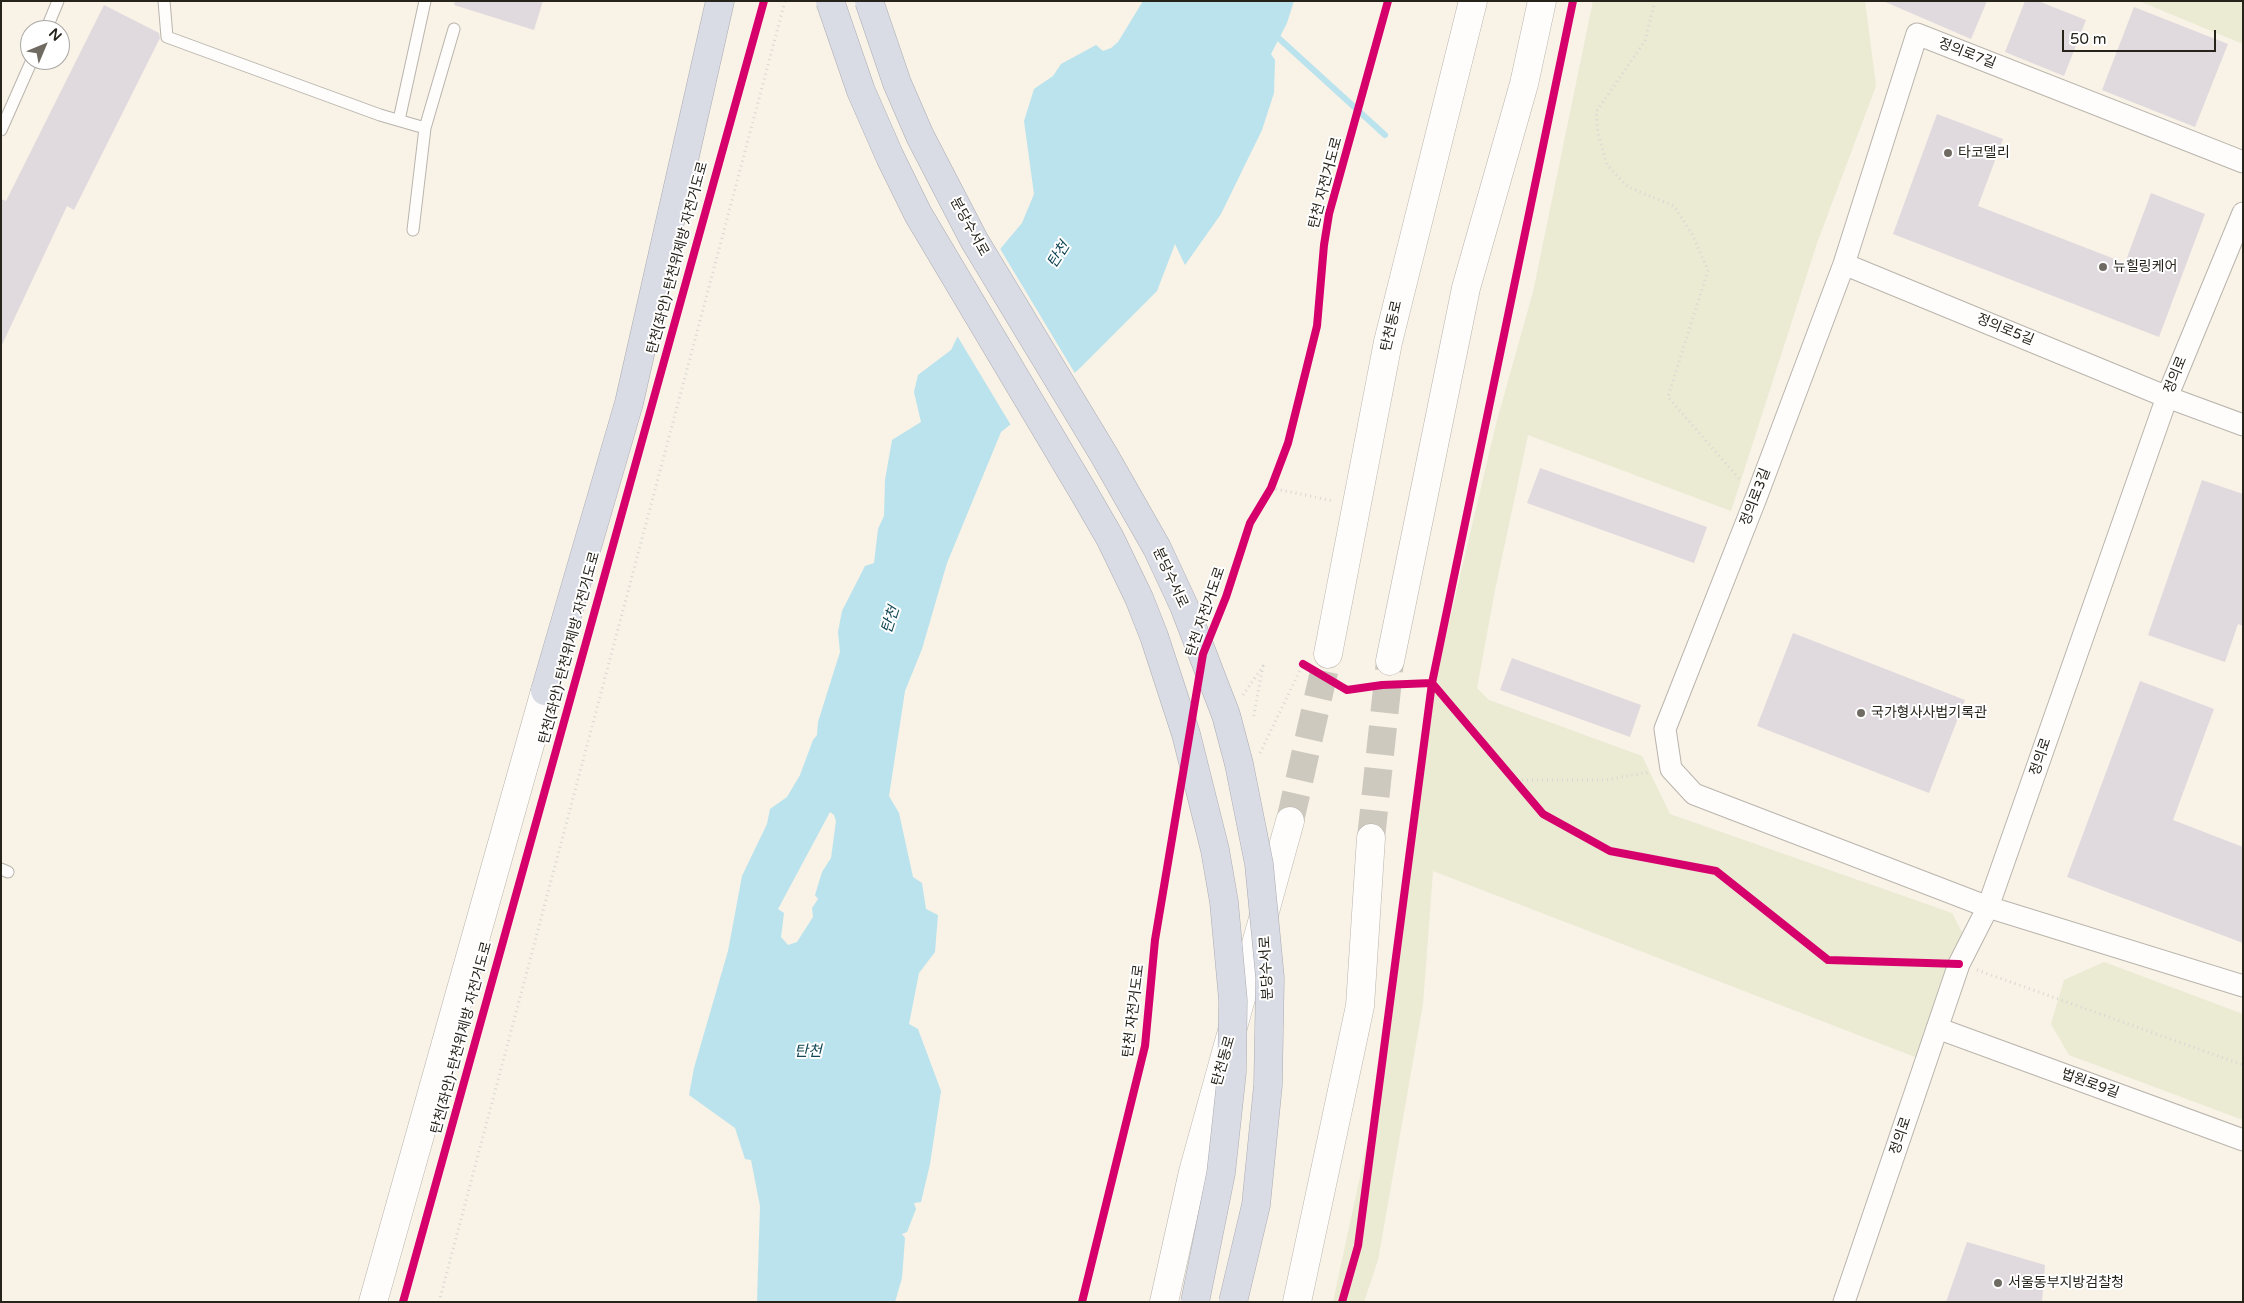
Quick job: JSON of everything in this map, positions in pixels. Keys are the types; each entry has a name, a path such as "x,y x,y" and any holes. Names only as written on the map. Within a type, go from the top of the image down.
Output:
{"highway":[{"path":"545,691 548,652 635,321 707,1"},
{"path":"545,691 629,403 720,1"},
{"path":"830,1 861,91 918,214 1110,538 1139,598 1154,636 1186,734 1215,850 1224,902 1233,1000 1232,1072 1221,1173 1195,1302"},
{"name":"분당수서로","path":"869,1 897,82 920,136 974,240 1099,446 1157,548 1184,606 1226,715 1239,764 1259,864 1270,978 1268,1085 1256,1205 1233,1302"}],"street":[{"name":"탄천동로","path":"1316,666 1356,505 1388,342 1473,1"},
{"path":"1390,661 1466,288 1524,84 1542,1"},
{"name":"정의로7길","path":"1844,264 1917,34 2243,162"},
{"name":"정의로","path":"1844,1302 1959,964 1988,906 2167,397 2243,213"},
{"name":"정의로3길","path":"1671,769 1665,729 1756,498 1844,264"},
{"name":"정의로5길","path":"1844,264 2167,397 2243,424"},
{"path":"373,1302 545,691"},
{"path":"1671,769 1694,794 1988,906 2243,986"},
{"name":"탄천동로","path":"1164,1302 1193,1172 1290,821"},
{"path":"1296,1302 1360,1006 1371,838"},
{"name":"법원로9길","path":"1938,1028 2243,1140"}],"lane":[{"path":"50,20 58,1"},
{"path":"164,1 167,37 425,128"},
{"path":"399,120 426,1"},
{"path":"413,230 425,128 454,29"},
{"path":"1,130 28,70"}],"path":[{"path":"439,1302 785,1"},
{"path":"1342,1302 1358,1246 1432,683 1573,1"},
{"path":"1655,1 1645,41 1596,112 1598,133 1607,165 1628,187 1674,206 1692,234 1708,270 1668,398 1756,498"},
{"path":"1274,479 1268,492 1356,505"},
{"path":"1316,666 1347,690 1382,685 1432,683"},
{"path":"1432,683 1512,780 1543,814 1610,851 1716,871 1828,960 1959,964 2243,1065"},
{"path":"1512,780 1605,780 1671,769"}],"green space":[{"path":"1593,1 1865,1 1876,86 1817,243 1731,511 1528,435 1495,590 1477,688 1489,700 1642,756 1670,814 1952,913 1967,942 1923,1060 1433,871 1423,1004 1378,1260 1364,1302 1333,1302 1370,1130 1432,695 1496,424 1533,292"},
{"path":"2139,1 2243,1 2243,44"},
{"path":"2104,962 2243,1014 2243,1120 2069,1055 2051,1024 2064,980"}],"water":[{"name":"탄천","path":"1143,1 1294,1 1287,23 1271,54 1275,60 1274,93 1262,130 1221,214 1185,265 1175,244 1157,291 1078,370 1001,432 947,563 922,649 905,691 889,796 899,813 913,877 922,883 926,909 938,915 935,952 919,973 909,1024 918,1029 941,1091 930,1164 921,1202 914,1203 916,1209 907,1232 902,1234 905,1238 902,1278 895,1302 757,1302 760,1206 751,1160 745,1159 735,1128 689,1095 694,1068 728,951 742,876 767,824 770,809 787,797 800,775 813,740 817,735 818,722 840,652 838,632 842,611 865,566 874,563 878,529 884,516 885,480 892,440 921,422 914,392 918,375 951,350 1001,248 1022,223 1034,194 1024,121 1034,89 1053,76 1061,64 1096,45 1103,51 1111,48 1118,42","holes":["830,812 834,815 836,821 831,858 822,872 815,895 818,899 812,908 813,917 797,942 788,945 781,937 784,913 778,909"]}],"pier":[{"path":"999,247 1076,375 1012,427 956,334"}],"building":[{"path":"455,1 543,1 534,30 454,5"},
{"path":"1883,1 1987,1 1971,39"},
{"path":"2025,1 2038,1 2086,20 2064,76 2005,52"},
{"path":"104,5 159,33 160,38 74,210 67,206 1,347 1,199 6,201"},
{"path":"2134,7 2228,44 2195,127 2102,90"},
{"path":"1937,114 2003,139 1978,206 2125,263 2151,193 2205,214 2159,337 1893,234"},
{"path":"1540,468 1707,527 1694,563 1527,503"},
{"path":"2202,480 2243,494 2243,626 2238,624 2225,662 2148,635"},
{"name":"국가형사사법기록관","path":"1793,633 1965,700 1929,793 1757,726"},
{"path":"1512,658 1641,705 1630,737 1500,690"},
{"path":"2140,681 2214,709 2173,820 2243,847 2243,943 2067,877"},
{"name":"서울동부지방검찰청","path":"1967,1242 2045,1265 2042,1302 1946,1302"}],"waterway":[{"path":"1273,33 1385,135"}],"tunnel":[{"path":"1290,821 1328,654"},
{"path":"1371,838 1390,661"}],"cycle path":[{"name":"탄천(좌안)-탄천위제방 자전거도로","path":"403,1302 764,1"},
{"name":"탄천 자전거도로","path":"1082,1302 1145,1046 1155,940 1203,654 1226,597 1250,523 1271,488 1288,443 1317,326 1324,245 1329,214 1388,1"},
{"path":"1342,1302 1358,1246 1432,683 1573,1"},
{"path":"1303,664 1347,690 1382,685 1432,683 1543,814 1610,851 1716,871 1828,960 1959,964"}],"place":[{"name":"타코델리","path":"1948,153"},
{"name":"뉴힐링케어","path":"2103,267"},
{"name":"국가형사사법기록관","path":"1861,713"},
{"name":"서울동부지방검찰청","path":"1998,1283"}]}
